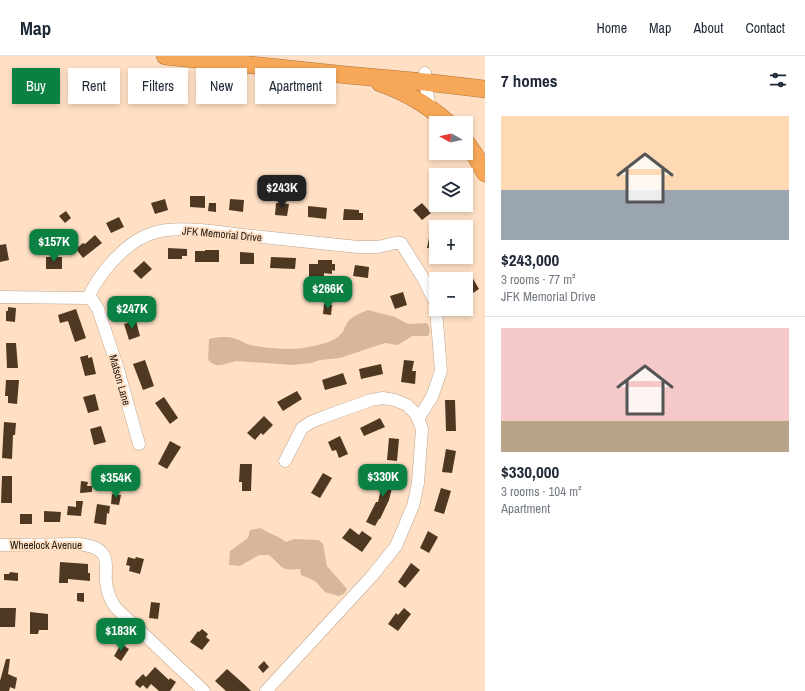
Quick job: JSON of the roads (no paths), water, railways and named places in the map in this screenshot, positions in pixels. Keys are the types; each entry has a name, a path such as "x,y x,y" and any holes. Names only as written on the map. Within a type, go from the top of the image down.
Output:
{"highway":[{"path":"165,56 347,75 485,79"},
{"path":"253,56 425,78 485,89"},
{"path":"347,75 390,86 430,108 440,116"},
{"path":"473,151 485,173"}],"street":[{"path":"425,78 430,108"},
{"name":"JFK Memorial Drive","path":"88,298 100,276 132,244 154,232 177,230 209,231 358,247 378,247 401,243 429,290"},
{"path":"0,297 88,298"},
{"name":"Matson Lane","path":"88,298 93,301 98,309 117,366 139,444"},
{"path":"418,419 432,397 441,370 437,316"},
{"path":"266,691 372,576 396,546 413,506 418,483 422,429 416,414 407,405 395,400 383,398 371,400 311,422 302,428 285,462"},
{"name":"Wheelock Avenue","path":"0,546 78,544 90,546 100,551 104,557 107,587 111,602 204,691"}]}
